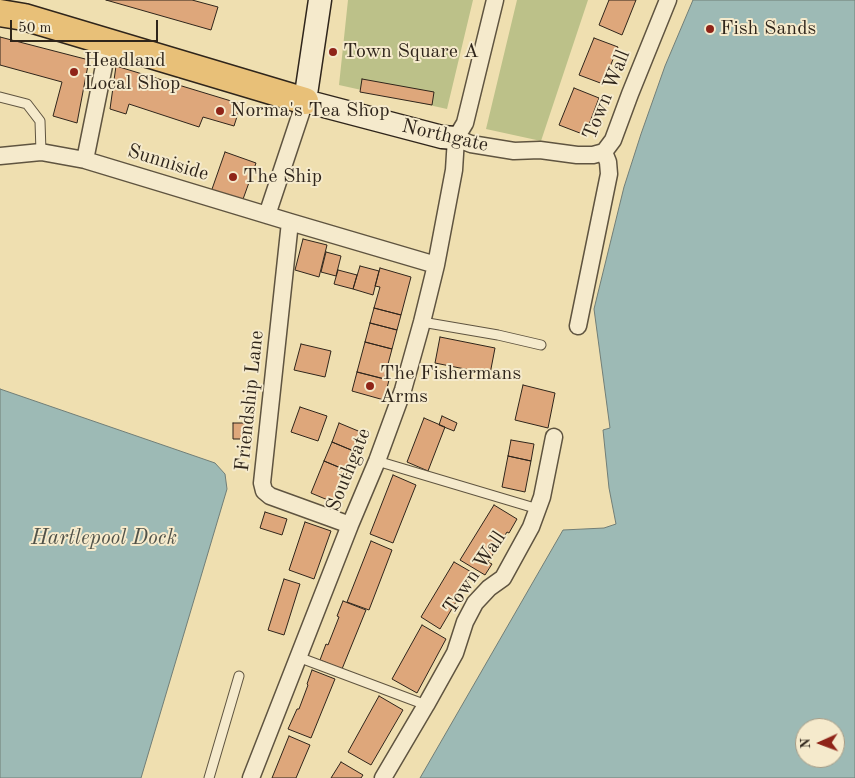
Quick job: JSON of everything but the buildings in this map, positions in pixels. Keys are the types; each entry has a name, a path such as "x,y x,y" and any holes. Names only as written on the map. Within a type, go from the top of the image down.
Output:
{"main road":[{"name":"Northgate","path":"17,10 109,42 305,101"}],"street":[{"path":"267,215 305,101 320,0"},
{"path":"456,138 465,122 495,0"},
{"name":"Town Wall","path":"578,326 609,174 608,162 604,152 613,140 668,0"},
{"path":"85,160 109,42"},
{"name":"Northgate","path":"305,101 442,137 456,138 471,144 514,151 540,150 577,155 593,155 604,152"},
{"name":"Southgate","path":"251,778 377,461 403,390 436,265 454,170 456,138"},
{"name":"Sunniside","path":"0,156 41,152 85,160 436,265"},
{"name":"Friendship Lane","path":"290,222 262,483 264,491 270,496 350,525"},
{"name":"Town Wall","path":"383,778 455,653 465,622 475,603 488,588 503,578 531,527 542,496 554,437"}],"lane":[{"path":"0,97 27,104 40,121 41,152"},
{"path":"422,322 498,335 541,345"},
{"path":"377,461 538,509"},
{"path":"298,657 426,705"},
{"path":"209,778 239,676"}],"green space":[{"path":"348,0 473,0 447,109 339,85"},
{"path":"517,0 588,0 541,141 486,129"}],"water":[{"path":"693,0 855,0 855,778 420,778 563,530 604,528 616,524 609,488 603,430 610,428 594,309 624,187 665,66"},
{"name":"Hartlepool Dock","path":"0,389 215,463 225,474 227,489 141,778 0,778"}],"place":[{"name":"Fish Sands","path":"710,29"},
{"name":"Town Square A","path":"333,52"},
{"name":"Headland Local Shop","path":"74,72"},
{"name":"Norma's Tea Shop","path":"220,111"},
{"name":"The Ship","path":"233,177"},
{"name":"The Fishermans Arms","path":"370,386"}]}
